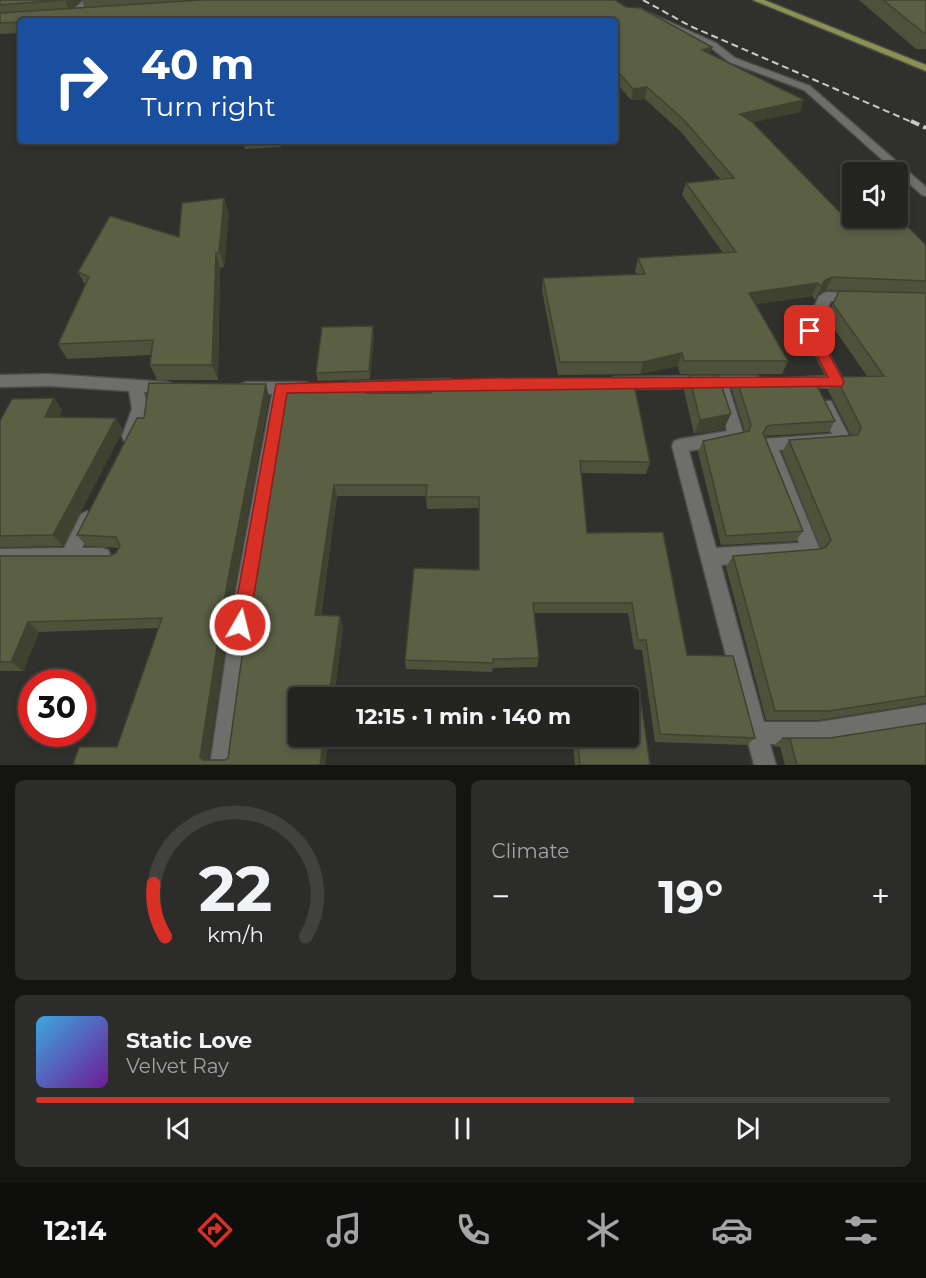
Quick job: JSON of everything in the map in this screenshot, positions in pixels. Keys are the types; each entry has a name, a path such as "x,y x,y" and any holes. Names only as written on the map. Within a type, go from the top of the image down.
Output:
{"main road":[{"path":"757,0 924,66"}],"street":[{"path":"72,15 88,0"},
{"path":"61,16 83,14"},
{"path":"640,15 651,15 695,35 732,60 807,88 926,194"},
{"path":"603,383 837,382 810,331 826,296 870,298"},
{"path":"0,381 50,380 135,385 147,388 180,388"},
{"path":"720,382 736,436 680,446 765,765"},
{"path":"710,557 811,550 768,444 843,440 815,382"},
{"path":"123,446 134,430 140,409 135,385"},
{"path":"225,388 329,389 462,385"},
{"path":"221,765 244,601 281,388"},
{"path":"69,556 94,506"},
{"path":"0,557 117,556"},
{"path":"756,733 819,733 926,716"}],"building":[{"path":"0,0 65,0 0,5"},
{"path":"201,0 615,0 626,7 641,8 712,47 702,50 804,100 740,114 752,122 842,215 842,228 908,227 926,245 926,281 832,277 824,281 821,287 818,283 749,293 788,361 684,361 682,353 643,362 560,362 543,278 645,274 638,258 736,252 686,183 734,178 684,120 647,87 633,89 618,72 618,18 18,18 18,22 0,23 0,13"},
{"path":"883,0 926,0 926,33 924,33"},
{"path":"224,198 219,252 216,253 212,365 150,365 153,340 58,344 89,277 78,272 110,216 179,237 182,203"},
{"path":"839,291 926,293 926,696 829,711 775,711 733,556 820,549 826,547 831,540 789,440 858,435 861,427 836,377 884,376 833,304"},
{"path":"373,326 369,371 316,373 322,327"},
{"path":"689,375 718,375 731,414 700,420"},
{"path":"633,379 650,462 580,461 587,533 663,532 687,655 733,656 755,738 660,734 646,640 638,640 632,603 533,603 539,658 493,659 493,663 405,660 414,568 479,570 479,497 426,497 427,485 334,485 315,615 340,616 330,687 288,687 288,747 322,747 320,765 73,765 79,747 117,747 162,618 28,622 11,662 0,662 0,556 109,556 116,553 120,546 116,537 77,535 137,418 144,418 149,383 266,384 226,590 200,757 203,760 225,760 228,758 251,591 286,384 367,382 366,393 431,393 432,381"},
{"path":"737,380 814,380 835,421 767,426 763,433 803,531 726,536 703,441 749,431 751,425"},
{"path":"54,398 45,417 116,418 53,535 0,536 0,421 12,399"},
{"path":"639,702 641,702 650,765 580,765 578,747 639,747"},
{"path":"926,723 926,765 797,765 790,739 782,738 830,738"}],"railway":[{"path":"643,0 690,26 914,123"},
{"path":"911,121 926,128"}],"route":[{"path":"240,625 281,388 334,389 497,383 837,382 810,331"}]}
